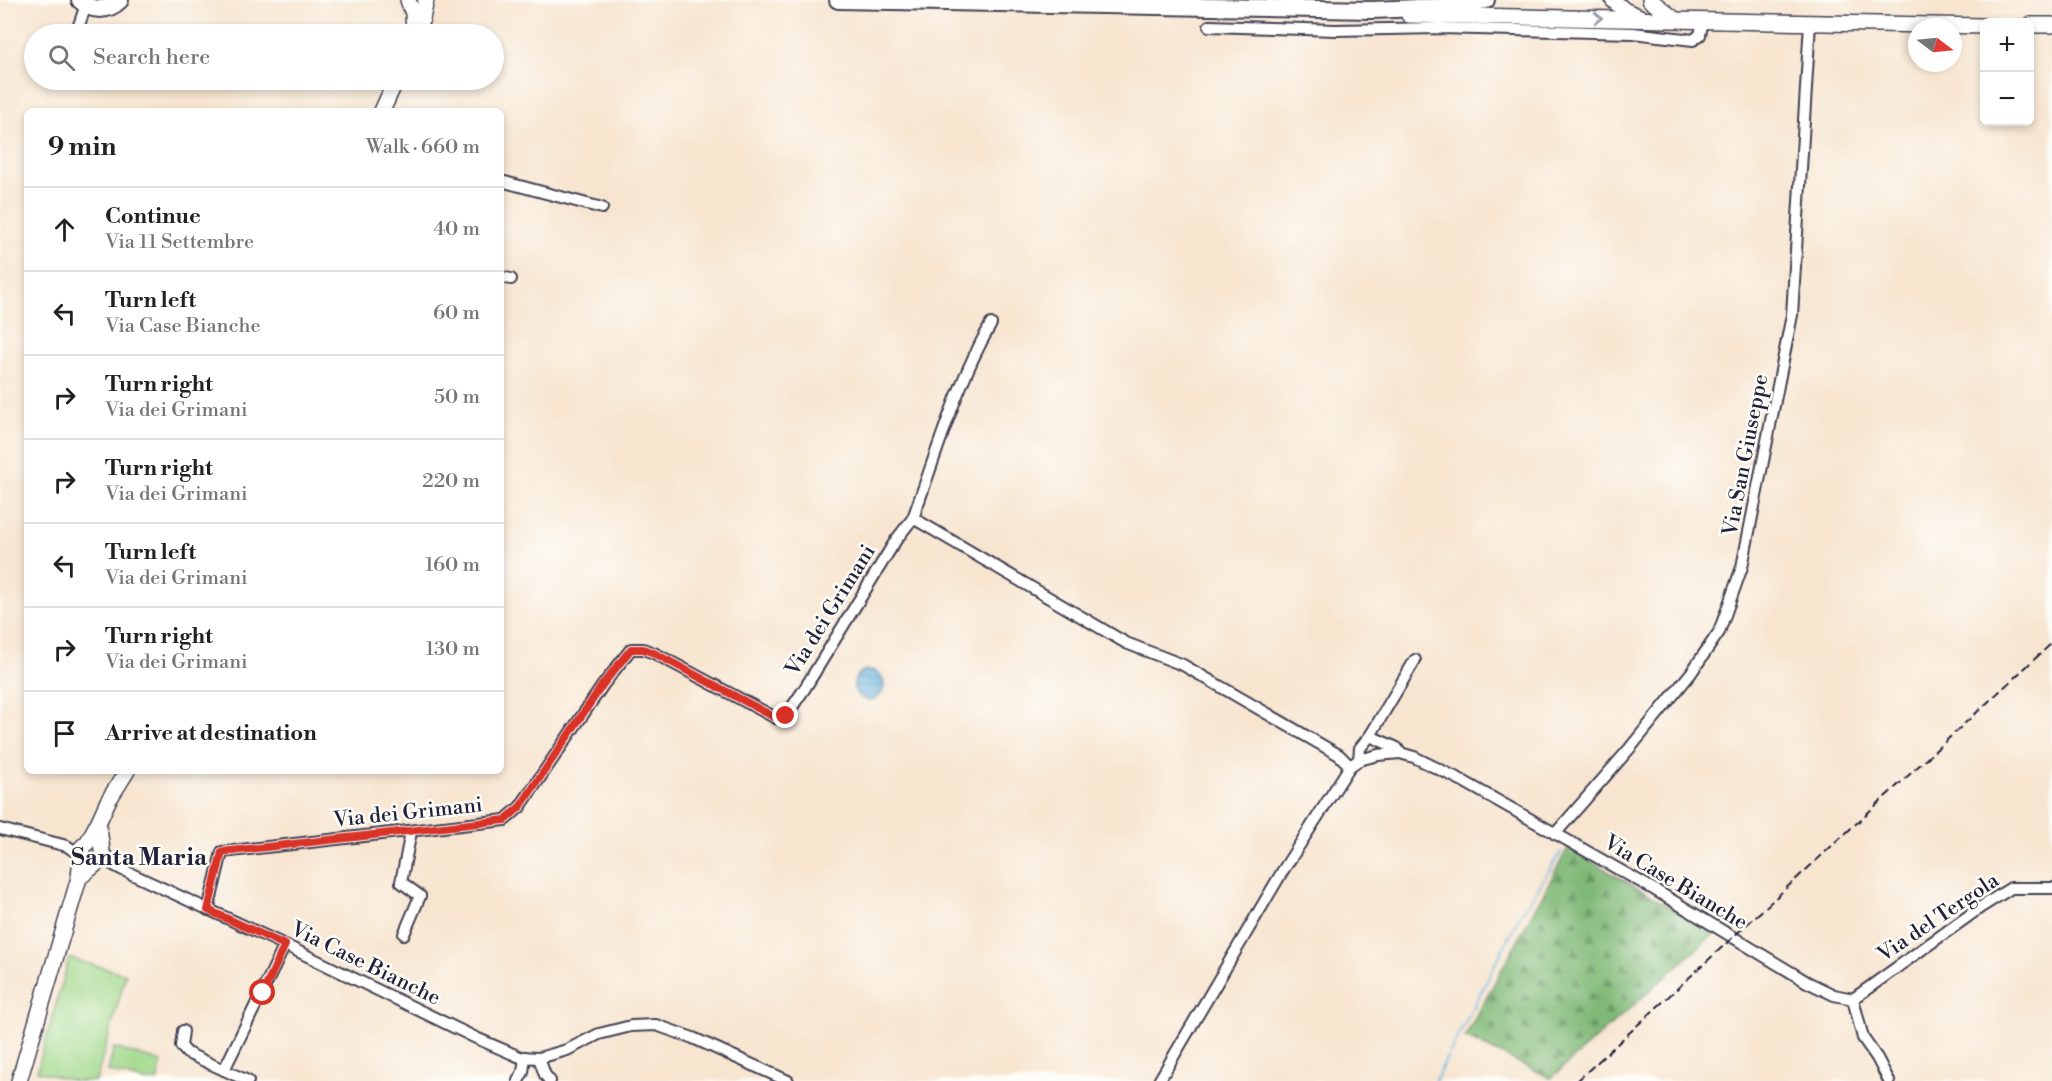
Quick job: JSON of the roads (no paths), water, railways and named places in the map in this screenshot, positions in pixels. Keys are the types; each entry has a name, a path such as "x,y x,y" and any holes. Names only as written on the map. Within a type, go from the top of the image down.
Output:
{"main road":[{"path":"83,3 94,9 104,10 120,0"},
{"path":"838,0 1372,10 1440,7 1486,0"}],"street":[{"path":"408,0 413,24"},
{"path":"420,24 426,0"},
{"path":"1613,0 1624,10 1646,19"},
{"path":"1650,0 1674,19"},
{"path":"79,24 83,3"},
{"path":"1372,10 1396,15 1980,26"},
{"path":"1209,26 1336,30 1440,28 1633,33 1693,40 1700,35 1703,21"},
{"name":"Via San Giuseppe","path":"1555,834 1691,673 1719,632 1742,567 1792,315 1810,23"},
{"path":"2034,26 2052,25"},
{"path":"383,108 391,90"},
{"path":"504,182 602,208"},
{"path":"991,324 975,352 945,423 913,518 1126,643 1183,665 1355,763 1400,753"},
{"name":"Via dei Grimani","path":"208,910 222,852 505,820 520,807 603,684 631,649 643,649 654,653 776,718 786,716 896,540 913,518"},
{"path":"1159,1081 1282,872 1355,763 1360,748 1415,660"},
{"name":"Via Case Bianche","path":"1370,735 1397,748 1400,753 1461,780 1655,890 1807,982 1834,995 1853,999"},
{"path":"20,1081 79,878 90,853 98,823 108,801 125,774"},
{"name":"Via Case Bianche","path":"0,829 90,853 520,1057 540,1058 567,1050 599,1034 631,1026 656,1025 693,1038 788,1081"},
{"path":"404,934 420,896 401,882 411,832"},
{"name":"Via del Tergola","path":"1853,999 2011,888 2052,888"},
{"path":"224,1070 285,945"},
{"path":"1853,999 1863,1038 1889,1081"},
{"path":"183,1031 181,1046 187,1053 248,1081"},
{"path":"518,1081 523,1072 525,1057"},
{"path":"540,1058 545,1076 550,1081"}],"water":[{"path":"869,670 880,674 884,685 880,696 869,700 858,696 854,685 858,674"}],"waterway":[{"path":"1435,1081 1520,916 1561,852"}],"railway":[{"path":"1577,1081 2052,643"}],"district":[{"name":"Santa Maria","path":"139,857"}]}
